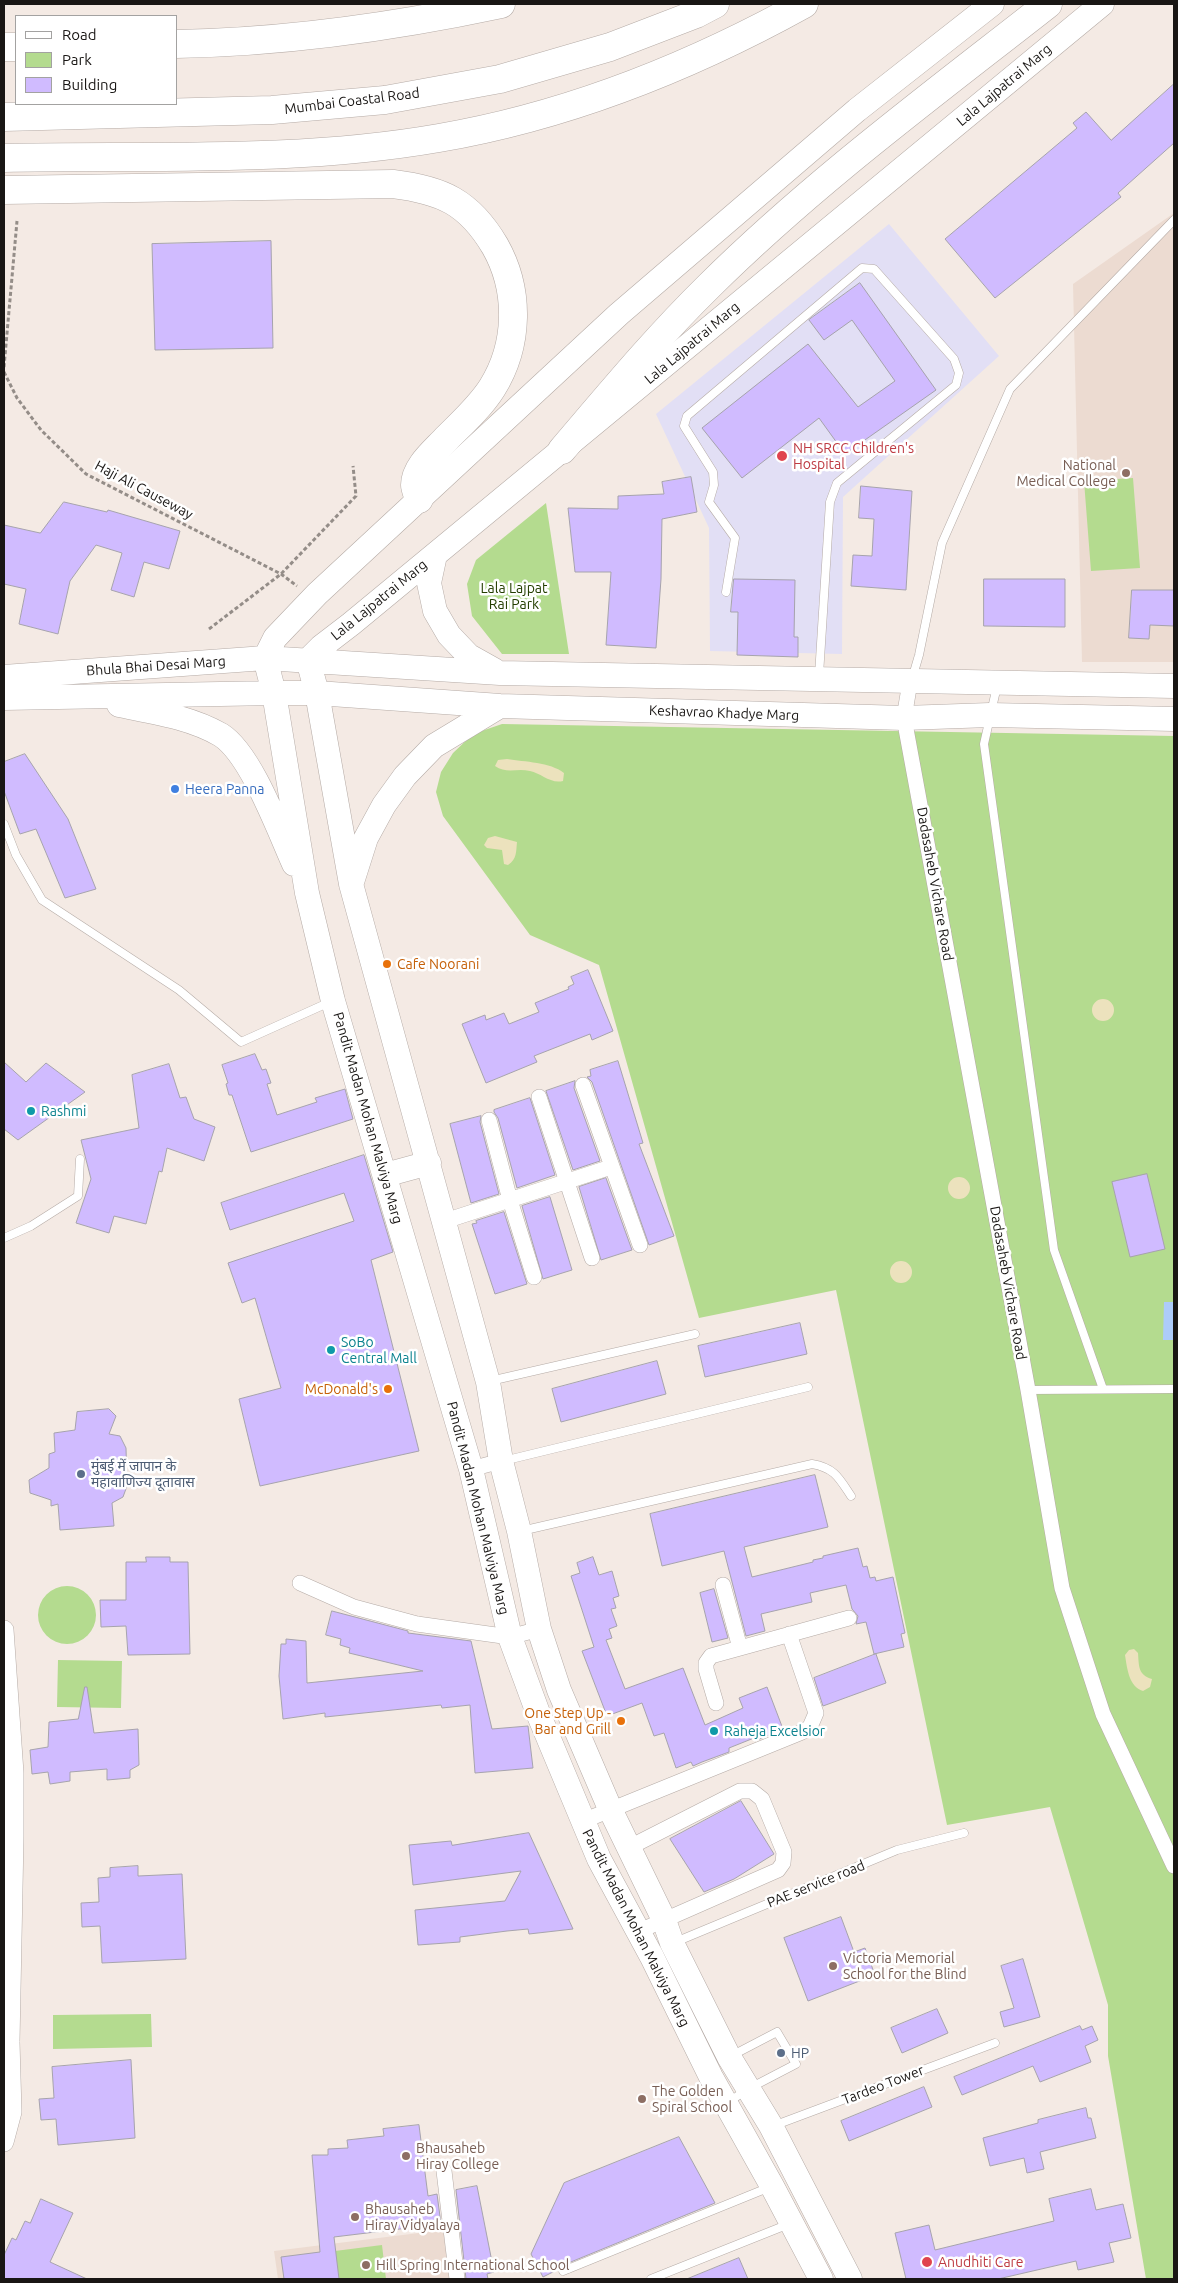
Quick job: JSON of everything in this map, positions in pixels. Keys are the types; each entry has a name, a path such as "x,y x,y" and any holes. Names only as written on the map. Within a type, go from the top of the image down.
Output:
{"highway":[{"path":"178,44 220,43 357,31 422,21 501,4"},
{"path":"4,158 246,156 353,148 439,138 520,121 590,99 713,51 804,4"},
{"path":"562,450 635,364 708,287 847,161 1048,4"},
{"name":"Mumbai Coastal Road","path":"4,117 272,110 385,100 500,79 610,47 705,9"},
{"path":"4,190 393,184 422,187 445,195 464,208 485,228 508,274 512,299 513,326 509,348 492,388 427,459 419,471 414,485 419,499"}],"main road":[{"path":"265,658 275,638 317,594 619,314 857,110 992,4"},
{"name":"Lala Lajpatrai Marg","path":"308,660 321,647 1102,4"},
{"path":"435,555 429,583 435,611 449,635 469,656 500,673"},
{"name":"Bhula Bhai Desai Marg","path":"4,677 265,658 308,660"},
{"name":"Pandit Madan Mohan Malviya Marg","path":"265,658 274,693 307,893 333,1000 472,1469 510,1637 538,1713 599,1859 726,2104 821,2279"},
{"path":"317,694 308,660 500,673 1174,686"},
{"name":"Bhula Bhai Desai Marg","path":"4,698 274,693"},
{"name":"Keshavrao Khadye Marg","path":"274,693 500,706 904,718 990,715 1174,719"},
{"name":"Pandit Madan Mohan Malviya Marg","path":"317,694 352,884 488,1382 501,1461 519,1531 539,1629 559,1690 611,1811 664,1920 672,1943 729,2057 771,2126 850,2279"},
{"path":"79,696 189,720 222,736 244,760 307,893"},
{"path":"352,884 366,838 384,805 405,776 434,746 500,706"},
{"path":"385,1175 429,1163"}],"street":[{"name":"Dadasaheb Vichare Road","path":"910,682 904,718 1028,1390 1062,1588 1103,1714 1174,1866"},
{"path":"582,1085 640,1245"},
{"path":"539,1097 592,1258"},
{"path":"489,1120 510,1200 534,1277"},
{"path":"444,1221 611,1167"},
{"path":"472,1469 501,1461"},
{"path":"300,1583 354,1607 417,1624 510,1637 539,1629"},
{"path":"723,1585 740,1648"},
{"path":"716,1703 706,1669 708,1659 711,1656 848,1618"},
{"path":"4,1630 14,1773 9,1837 8,2112 4,2142"},
{"path":"583,1821 810,1727 816,1713 789,1634"},
{"path":"628,1848 740,1791 752,1791 762,1799 784,1852 783,1863 778,1870 637,1932"},
{"path":"444,2171 457,2279"}],"lane":[{"path":"910,682 919,654 942,543 1010,389 1174,220"},
{"path":"726,592 735,538 709,502 714,485 713,472 684,426 687,416 862,268 874,268 954,359 959,373 956,385 837,484 830,502 818,680"},
{"path":"998,682 984,744 1054,1250 1103,1390"},
{"path":"4,824 16,855 42,900 179,990 241,1042 333,1000"},
{"path":"4,1238 31,1226 78,1196 80,1159"},
{"path":"488,1382 695,1334"},
{"path":"501,1461 808,1387"},
{"path":"1028,1390 1174,1389"},
{"path":"519,1531 812,1464 824,1466 832,1471 852,1496"},
{"name":"PAE service road","path":"672,1943 898,1850 964,1833"},
{"path":"726,2104 748,2089 796,2064 777,2032 729,2057"},
{"name":"Tardeo Tower","path":"771,2126 995,2043"},
{"path":"563,2271 772,2186"},
{"path":"651,2279 791,2223"}],"path":[{"path":"4,366 17,221"},
{"name":"Haji Ali Causeway","path":"4,372 17,398 41,430 86,474 281,574"},
{"path":"209,629 281,574 356,496 353,466"}],"shaded area":[{"name":"National Medical College","path":"1174,213 1174,662 1082,662 1073,284"},
{"name":"NH SRCC Children's Hospital","path":"889,224 999,356 843,497 842,654 710,651 709,528 656,414"},
{"name":"Hill Spring International School","path":"451,2229 457,2279 278,2279 274,2251"}],"green space":[{"path":"1133,478 1140,568 1091,571 1084,481"},
{"name":"Lala Lajpat Rai Park","path":"546,503 569,654 502,654 472,616 467,584 476,560"},
{"path":"502,724 1174,736 1174,2279 1146,2279 1108,2056 1108,2005 1050,1807 947,1825 836,1290 699,1318 599,965 530,935 443,816 436,792 441,772 453,753 473,734"},
{"path":"67,1586 78,1588 91,1599 96,1615 94,1626 83,1639 67,1644 56,1642 43,1631 38,1615 40,1604 51,1591"},
{"path":"58,1660 122,1661 121,1708 57,1707"},
{"path":"151,2014 152,2047 53,2049 53,2015"},
{"path":"382,2245 386,2279 339,2279 335,2251"}],"sand":[{"path":"507,759 537,763 558,769 564,773 563,781 550,780 530,771 503,770 495,766 498,760"},
{"path":"495,836 517,842 515,858 508,865 504,864 502,850 487,848 484,845 488,838"},
{"path":"1103,999 1113,1006 1114,1010 1107,1020 1103,1021 1093,1014 1092,1010 1099,1000"},
{"path":"959,1177 969,1184 970,1188 963,1198 959,1199 949,1192 948,1188 955,1178"},
{"path":"901,1261 909,1264 912,1272 909,1280 901,1283 893,1280 890,1272 893,1264"},
{"path":"1134,1649 1138,1653 1139,1666 1142,1672 1152,1679 1150,1687 1143,1691 1135,1686 1127,1666 1125,1655 1129,1650"}],"water":[{"path":"1164,1302 1174,1302 1174,1340 1163,1340"}],"building":[{"path":"1174,84 1174,143 1118,193 1121,197 995,298 945,239 1077,128 1073,123 1086,112 1111,140"},
{"path":"271,241 273,348 155,350 152,244"},
{"path":"860,283 936,390 845,454 819,418 742,478 702,428 808,344 858,407 895,381 852,320 824,340 809,320"},
{"path":"691,477 697,512 662,519 661,579 656,648 606,645 611,572 575,572 568,508 618,509 618,496 664,494 662,482"},
{"path":"861,486 912,491 906,590 851,586 853,555 872,556 874,519 859,518"},
{"path":"64,502 107,512 108,510 180,531 169,569 144,562 134,597 111,590 122,553 96,545 70,581 58,634 19,624 26,589 4,584 4,525 40,533"},
{"path":"734,579 795,580 794,637 798,637 798,657 737,655 738,612 731,612"},
{"path":"984,579 1065,579 1065,627 984,626"},
{"path":"1132,590 1174,590 1174,626 1150,625 1149,639 1129,638"},
{"path":"25,754 68,819 96,889 65,898 36,829 20,834 4,791 4,762"},
{"path":"588,970 613,1031 592,1040 590,1034 534,1056 537,1062 486,1083 462,1024 485,1015 486,1020 504,1013 509,1024 539,1012 535,1003 569,989 568,987 574,984 571,977"},
{"path":"255,1054 262,1070 266,1069 271,1083 267,1084 277,1115 317,1102 315,1098 345,1089 353,1119 251,1152 232,1095 229,1095 226,1084 228,1083 222,1065"},
{"path":"618,1061 643,1143 639,1144 674,1236 649,1245 592,1082 587,1077 591,1076 590,1070"},
{"name":"Rashmi","path":"4,1062 26,1082 46,1063 85,1092 18,1140 4,1129"},
{"path":"169,1064 180,1098 186,1097 194,1119 215,1127 204,1161 167,1148 162,1172 159,1171 146,1224 114,1216 109,1233 76,1223 91,1179 81,1140 139,1128 132,1075"},
{"path":"575,1081 574,1088 600,1161 573,1170 546,1091"},
{"path":"530,1098 555,1175 517,1188 498,1118 494,1110"},
{"path":"481,1116 480,1122 499,1194 471,1203 450,1124"},
{"name":"SoBo Central Mall","path":"364,1155 393,1252 371,1260 419,1451 260,1486 239,1399 281,1388 255,1298 242,1303 228,1263 354,1221 344,1193 230,1230 221,1203"},
{"path":"1147,1174 1165,1249 1130,1257 1112,1182"},
{"path":"606,1178 632,1250 601,1260 579,1187"},
{"path":"550,1197 572,1270 543,1279 522,1206"},
{"path":"504,1212 527,1284 495,1294 472,1224"},
{"path":"800,1323 807,1354 705,1377 698,1346"},
{"path":"657,1361 666,1394 561,1422 552,1389"},
{"path":"109,1409 116,1416 109,1434 120,1436 126,1448 127,1486 123,1497 112,1503 114,1526 60,1530 58,1504 51,1506 51,1500 30,1493 29,1480 49,1468 49,1454 55,1452 54,1433 75,1430 77,1412"},
{"path":"815,1475 828,1527 744,1547 752,1577 813,1562 813,1560 823,1558 823,1556 858,1548 863,1567 867,1566 870,1578 875,1577 876,1581 893,1577 905,1633 901,1634 904,1647 874,1654 866,1622 856,1624 858,1616 852,1609 846,1585 810,1593 812,1602 761,1614 765,1631 746,1636 724,1551 662,1566 650,1514"},
{"path":"146,1557 170,1557 170,1562 188,1562 190,1654 128,1655 126,1626 101,1627 100,1600 126,1600 126,1562 146,1562"},
{"path":"593,1557 599,1575 612,1571 619,1596 613,1598 616,1608 611,1609 617,1626 609,1629 612,1638 606,1640 625,1689 683,1668 705,1725 743,1708 739,1698 767,1687 783,1729 755,1741 754,1738 729,1748 729,1752 693,1766 691,1762 676,1768 664,1733 654,1736 642,1703 607,1716 582,1651 594,1647 571,1576 580,1573 577,1563"},
{"path":"714,1589 728,1638 712,1642 700,1593"},
{"path":"332,1611 408,1631 408,1633 471,1641 492,1729 528,1726 533,1768 475,1773 470,1705 442,1708 441,1705 325,1717 325,1713 283,1719 279,1676 281,1644 286,1644 286,1639 306,1641 307,1683 423,1671 349,1653 350,1648 340,1645 341,1639 326,1635"},
{"path":"876,1654 886,1683 823,1706 814,1678"},
{"path":"85,1687 87,1687 94,1733 138,1729 139,1765 130,1770 130,1778 107,1780 107,1769 70,1772 70,1781 50,1784 48,1772 32,1774 30,1750 48,1747 49,1722 78,1719"},
{"path":"741,1801 774,1854 734,1879 704,1892 670,1839"},
{"path":"529,1833 573,1929 529,1934 528,1929 507,1931 460,1937 460,1942 418,1945 415,1910 505,1901 521,1871 413,1885 409,1845 451,1841 452,1845"},
{"path":"138,1866 138,1876 182,1874 186,1959 102,1963 100,1926 82,1927 81,1903 99,1902 98,1878 110,1877 110,1868"},
{"name":"Victoria Memorial School for the Blind","path":"841,1917 854,1952 865,1948 875,1975 808,2001 784,1938"},
{"path":"1023,1959 1040,2017 1004,2027 1000,2012 1014,2008 1001,1966"},
{"path":"937,2009 948,2033 902,2053 891,2028"},
{"path":"1080,2026 1082,2030 1092,2026 1098,2040 1085,2046 1091,2062 1040,2082 1033,2066 962,2095 954,2077"},
{"path":"131,2060 135,2138 58,2145 56,2119 41,2120 39,2099 54,2098 52,2067"},
{"path":"924,2087 932,2107 849,2141 841,2121"},
{"path":"1086,2108 1088,2118 1091,2118 1096,2138 1040,2152 1044,2169 1027,2173 1024,2158 990,2166 983,2138 1038,2123 1038,2120"},
{"path":"419,2125 428,2196 437,2194 441,2224 334,2237 339,2279 284,2279 281,2257 320,2252 312,2155 328,2155 328,2149 348,2148 347,2140 384,2136 383,2129"},
{"path":"679,2137 715,2203 561,2266 543,2277 531,2254 564,2183"},
{"path":"477,2186 494,2272 487,2274 488,2279 466,2279 456,2190"},
{"path":"1091,2189 1096,2210 1123,2204 1131,2238 1109,2243 1114,2262 1078,2270 1076,2261 998,2279 906,2279 895,2233 929,2225 935,2250 1054,2221 1049,2199"},
{"path":"41,2199 73,2213 50,2262 87,2279 4,2279 4,2255 12,2238 16,2240 25,2221 30,2223"},
{"path":"739,2258 748,2279 687,2279"}],"place":[{"name":"NH SRCC Children's Hospital","path":"782,456"},
{"name":"National Medical College","path":"1126,473"},
{"name":"Heera Panna","path":"175,789"},
{"name":"Cafe Noorani","path":"387,964"},
{"name":"Rashmi","path":"31,1111"},
{"name":"SoBo Central Mall","path":"331,1350"},
{"name":"McDonald's","path":"388,1389"},
{"name":"मुंबई में जापान के महावाणिज्य दूतावास","path":"81,1474"},
{"name":"One Step Up - Bar and Grill","path":"621,1721"},
{"name":"Raheja Excelsior","path":"714,1731"},
{"name":"Victoria Memorial School for the Blind","path":"833,1966"},
{"name":"HP","path":"781,2053"},
{"name":"The Golden Spiral School","path":"642,2099"},
{"name":"Bhausaheb Hiray College","path":"406,2156"},
{"name":"Bhausaheb Hiray Vidyalaya","path":"355,2217"},
{"name":"Anudhiti Care","path":"927,2262"},
{"name":"Hill Spring International School","path":"366,2265"}]}
